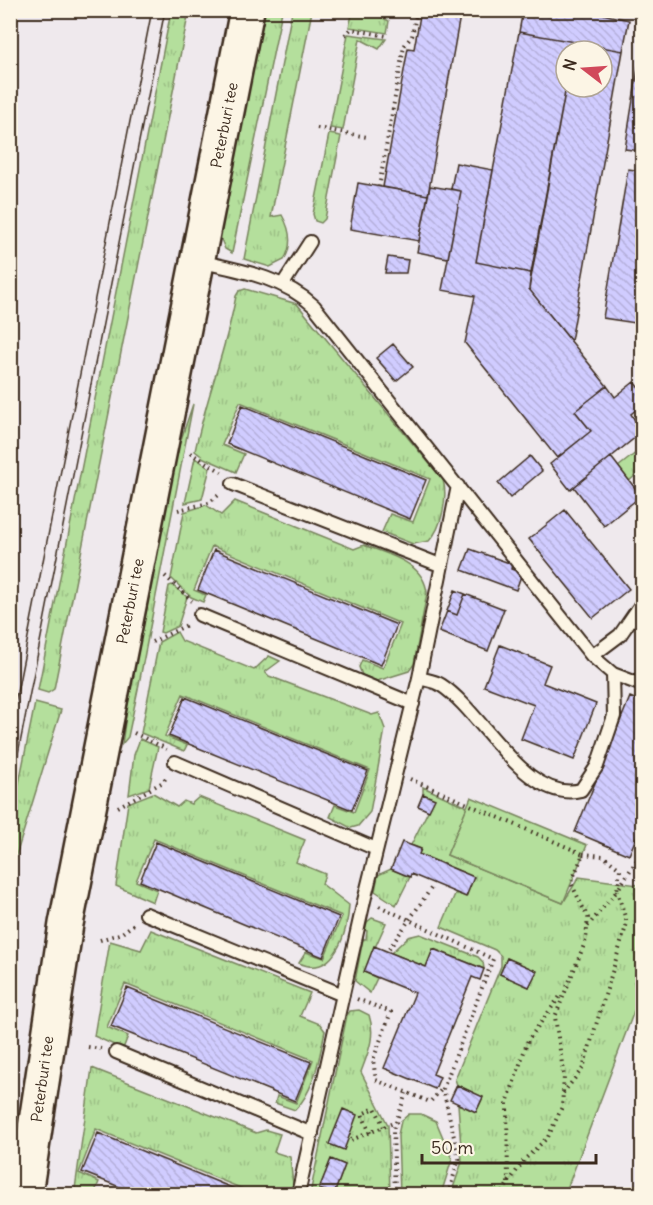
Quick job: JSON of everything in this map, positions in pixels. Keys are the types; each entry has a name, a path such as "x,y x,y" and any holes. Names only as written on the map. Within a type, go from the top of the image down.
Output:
{"highway":[{"name":"Peterburi tee","path":"26,1194 66,924 247,10"}],"lane":[{"path":"283,285 310,242"},
{"path":"197,261 283,285 299,292 314,306 592,656 613,674 642,685"},
{"path":"233,484 440,564"},
{"path":"298,1194 376,849 419,678 440,564 458,486"},
{"path":"592,656 620,635 642,603"},
{"path":"200,615 413,704"},
{"path":"419,678 441,684 479,721 522,770 540,783 571,793 581,790 597,766 614,716 613,674"},
{"path":"175,762 376,849"},
{"path":"146,914 343,995"},
{"path":"116,1052 312,1134"}],"path":[{"path":"379,187 404,46 417,10"},
{"path":"345,35 351,29 387,36"},
{"path":"316,128 367,137"},
{"path":"178,510 209,503 233,484 217,467 190,453"},
{"path":"152,642 185,627 200,615 193,601 165,576"},
{"path":"117,807 163,782 175,762 175,752 134,734"},
{"path":"396,772 584,854 603,856 620,869 617,891 627,923 583,1068 563,1093"},
{"path":"587,927 617,891 639,861 642,852"},
{"path":"501,1194 524,1160 548,1137 562,1107 564,1077 555,1017 586,940 588,918 571,884 584,854"},
{"path":"389,949 432,887"},
{"path":"343,995 391,1012 373,1060 376,1080 430,1102 443,1089 493,959 410,919 364,901"},
{"path":"100,940 122,933 146,914"},
{"path":"508,1184 507,1102 528,1040 564,991"},
{"path":"443,1089 459,1159 448,1194"},
{"path":"395,1194 393,1131 405,1093"},
{"path":"370,1132 362,1114 375,1108 384,1127"},
{"path":"351,1140 396,1122"}],"green space":[{"path":"171,11 189,11 54,689 48,693 38,690"},
{"path":"265,11 282,11 232,253 225,249 219,234"},
{"path":"292,11 312,11 271,217 282,215 289,231 289,249 284,260 270,267 244,259"},
{"path":"353,11 369,11 389,21 387,33 349,27"},
{"path":"348,34 386,39 379,49 360,39 343,130 330,128"},
{"path":"329,134 341,136 325,219 321,223 315,221 313,214"},
{"path":"245,289 297,304 443,480 445,495 443,512 434,535 429,541 413,544 382,532 390,514 413,522 430,479 240,402 222,445 244,454 236,472 204,458 195,451 236,296 239,291"},
{"path":"193,404 128,737 122,744 173,473 170,472"},
{"path":"642,448 642,470 629,481 618,467"},
{"path":"195,458 210,468 202,499 185,503"},
{"path":"235,501 354,549 364,545 384,552 412,567 424,582 427,593 414,664 409,671 377,681 362,675 359,667 362,660 383,668 401,624 212,546 194,590 206,595 203,602 191,597 171,578 184,512 206,505 221,515"},
{"path":"172,585 187,597 178,626 163,633 160,632 169,586"},
{"path":"177,632 182,641 254,670 269,656 280,661 265,672 269,676 372,715 379,713 385,729 370,812 358,826 351,828 330,817 335,805 354,812 370,770 183,694 165,736 187,745 184,751 141,733 159,642"},
{"path":"35,703 61,710 11,872 11,823"},
{"path":"140,739 158,747 149,788 129,795 134,755"},
{"path":"423,787 467,807 447,855 563,903 579,877 638,885 642,882 642,990 565,1194 451,1194 462,1162 458,1104 476,1112 483,1097 457,1085 455,1079 501,966 501,956 495,950 441,927 464,873 419,854 421,849 411,845 434,799 423,794","holes":["507,958 536,971 529,987 500,974"]},
{"path":"153,793 177,807 184,801 191,804 199,797 305,840 296,862 325,874 322,884 349,905 346,928 337,950 330,959 311,966 299,963 306,952 324,958 342,916 154,839 136,881 157,890 153,902 116,886 128,803"},
{"path":"471,797 587,845 563,903 447,855"},
{"path":"391,869 410,877 396,905 375,891 378,875"},
{"path":"372,918 386,923 364,972 377,978 370,993 355,981 363,939 366,939 367,922"},
{"path":"151,930 310,993 300,1016 320,1024 325,1031 312,1083 295,1110 275,1103 277,1096 296,1103 313,1060 125,984 107,1027 128,1036 123,1049 94,1036 110,941 141,950"},
{"path":"420,934 478,957 483,962 484,969 434,949 426,967 391,953 408,937"},
{"path":"359,1010 369,1015 371,1023 370,1044 361,1072 388,1125 390,1194 334,1194 345,1165 331,1160 319,1189 333,1194 310,1194 347,1015 350,1011"},
{"path":"92,1068 256,1133 266,1130 280,1134 274,1152 290,1157 293,1184 291,1194 255,1194 96,1129 79,1173 99,1182 94,1194 86,1194 75,1189"},
{"path":"409,1114 421,1114 436,1121 452,1159 441,1194 400,1194 398,1135 401,1121"}],"building":[{"path":"421,10 461,10 428,195 383,187 408,48 414,49"},
{"path":"523,10 584,10 629,20 623,51 614,49 614,39 557,39 519,32"},
{"path":"519,32 558,39 554,39 554,99 564,99 531,273 476,262"},
{"path":"642,44 642,134 640,151 625,149"},
{"path":"614,49 623,51 571,341 529,289 564,99 614,99"},
{"path":"456,163 493,170 476,262 531,273 529,289 607,386 575,411 591,431 557,458 465,343 475,296 442,290 461,191 451,189"},
{"path":"628,169 642,171 642,324 603,318"},
{"path":"358,183 428,195 419,241 350,229"},
{"path":"430,186 461,191 448,258 417,252"},
{"path":"388,257 408,260 406,273 385,273"},
{"path":"393,344 413,367 396,381 376,358"},
{"path":"634,382 642,392 642,405 631,414 642,432 570,490 550,464 591,431 575,411 607,386 615,397"},
{"path":"242,405 426,480 410,519 227,444"},
{"path":"530,456 542,471 510,498 498,483"},
{"path":"611,457 641,496 604,526 574,487"},
{"path":"565,510 629,589 593,618 529,539"},
{"path":"470,549 512,564 511,569 522,573 516,590 462,570"},
{"path":"214,550 397,625 381,665 198,590"},
{"path":"455,590 465,594 457,615 447,611"},
{"path":"465,594 504,609 488,651 439,632 447,611 457,615"},
{"path":"500,645 550,665 543,683 596,704 574,760 521,739 534,705 484,686"},
{"path":"185,697 368,771 352,810 169,736"},
{"path":"630,697 642,702 642,823 629,855 575,832"},
{"path":"423,794 435,799 429,811 418,806"},
{"path":"156,842 339,917 323,957 140,881"},
{"path":"402,842 421,849 419,854 474,877 466,897 411,874 410,877 391,869"},
{"path":"374,946 426,967 433,949 484,969 480,980 472,977 433,1074 440,1077 435,1089 384,1068 415,993 364,972"},
{"path":"507,958 537,971 529,987 500,974"},
{"path":"127,988 311,1062 295,1101 111,1026"},
{"path":"457,1085 483,1097 476,1112 450,1100"},
{"path":"343,1109 357,1115 344,1150 329,1144"},
{"path":"98,1133 247,1194 137,1194 82,1172"},
{"path":"331,1159 345,1165 334,1194 319,1189"}],"tram line":[{"path":"10,728 152,10"},
{"path":"10,794 165,10"}]}
